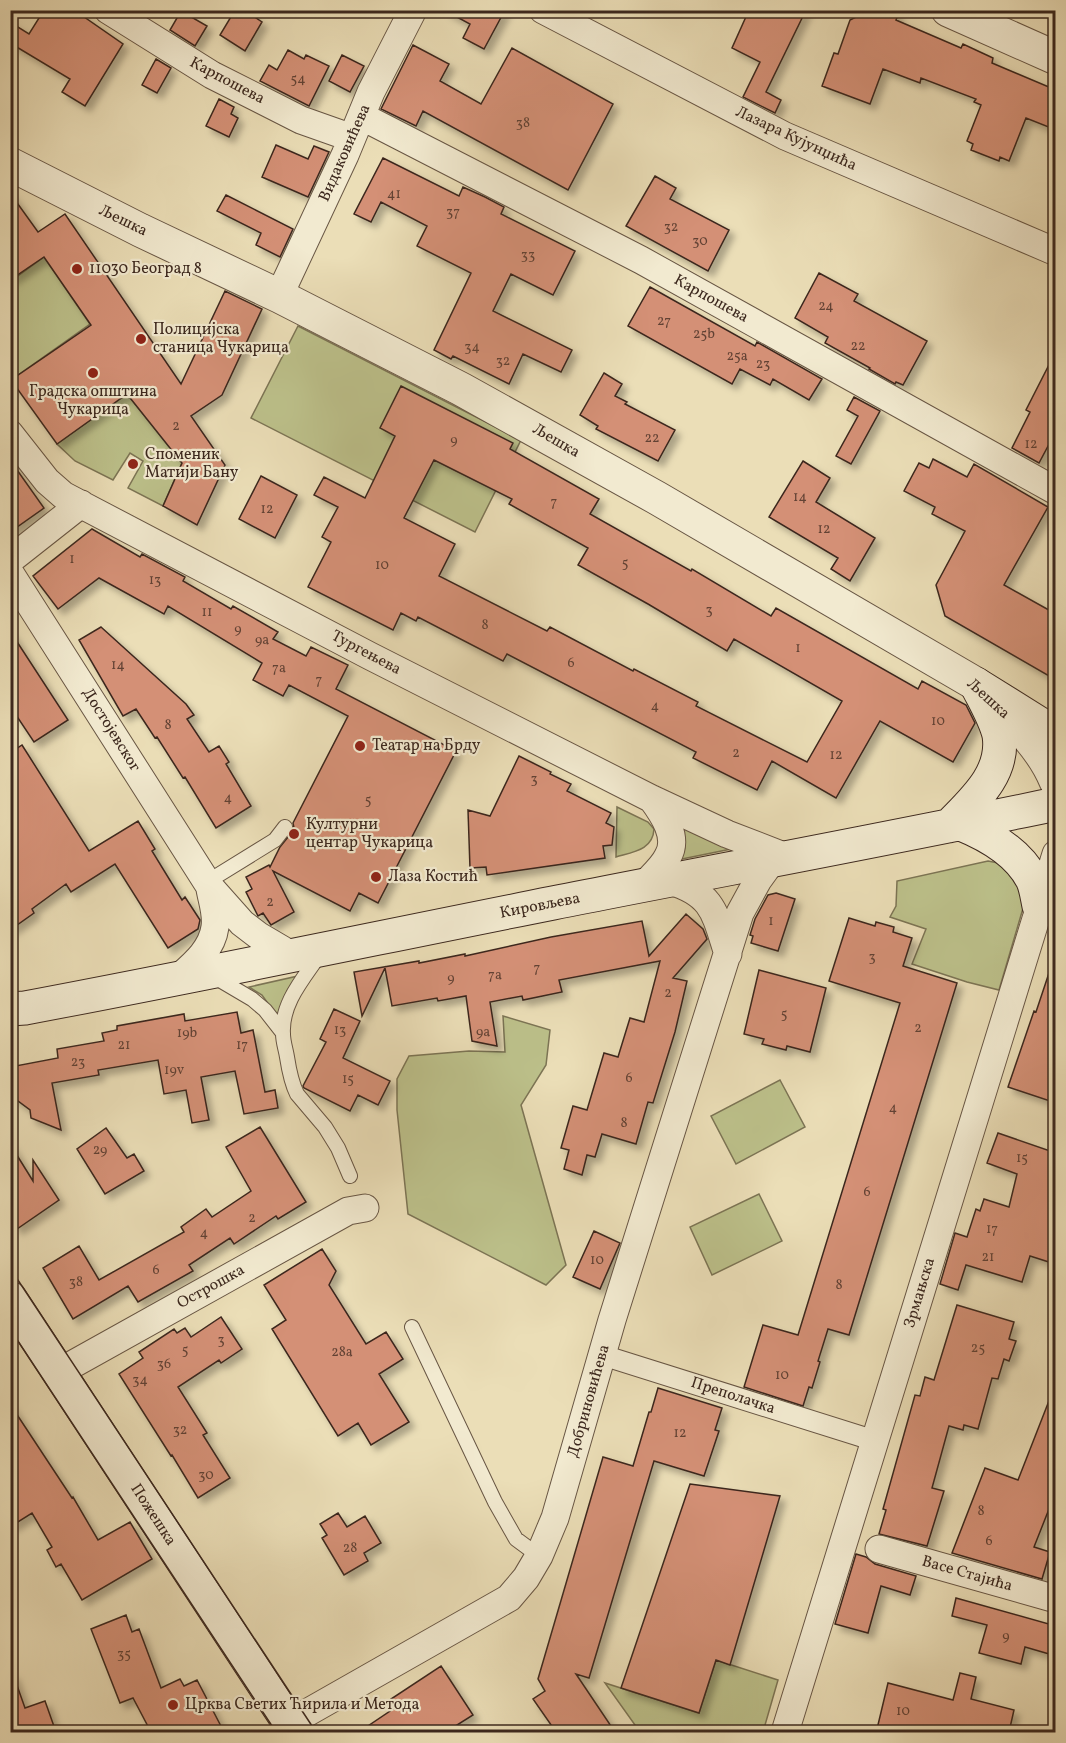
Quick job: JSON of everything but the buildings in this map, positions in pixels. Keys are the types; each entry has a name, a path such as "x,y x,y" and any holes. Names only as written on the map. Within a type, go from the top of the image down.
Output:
{"main road":[{"path":"949,11 1056,58"},
{"name":"Љешка","path":"10,164 140,230 279,296 528,425 976,684 1017,725 1038,750 1056,781"},
{"path":"976,684 1056,734"},
{"path":"976,684 999,735 998,760 990,780 955,825 989,837 1024,867 1032,880 1039,906"},
{"name":"Кировљева","path":"15,1010 176,980 1056,804"},
{"name":"Пожешка","path":"10,1298 292,1728"}],"street":[{"name":"Карпошева","path":"108,10 212,75 302,120 357,127 641,260 1056,491"},
{"name":"Видаковићева","path":"279,296 371,92 413,10"},
{"name":"Лазара Кујунџића","path":"543,10 785,136 1056,252"},
{"name":"Тургењева","path":"10,434 47,481 63,495 370,656 652,799 780,860"},
{"path":"10,560 81,504"},
{"name":"Достојевског","path":"10,573 209,885 242,923 259,936 308,953"},
{"path":"652,799 663,813 668,825 672,848 656,884 695,890 706,899 715,915 728,954"},
{"name":"Зрмањска","path":"789,1731 1056,854"},
{"name":"Добриновићева","path":"292,1728 509,1598 526,1578 539,1556 555,1518 602,1355 740,913 758,880 780,860"},
{"name":"Достојевског","path":"176,980 201,957 212,938 215,918 209,885"},
{"name":"Острошка","path":"59,1372 348,1211 356,1208 365,1209"},
{"name":"Преполачка","path":"602,1355 863,1437"},
{"name":"Васе Стајића","path":"879,1549 1053,1592"}],"lane":[{"path":"209,885 275,840 285,827"},
{"path":"308,953 285,1011 283,1033 291,1079 297,1094 325,1127 338,1148 350,1176"},
{"path":"209,973 252,999 265,1010 283,1033"},
{"path":"412,1327 508,1527 516,1539 539,1556"}],"green space":[{"path":"44,257 90,324 11,380 11,281"},
{"path":"298,326 521,440 475,532 251,418"},
{"path":"127,394 182,463 163,506 128,488 143,461 130,453 113,480 75,461 57,444"},
{"path":"617,807 648,822 654,829 653,836 646,846 616,857"},
{"path":"682,827 746,846 677,860"},
{"path":"988,861 998,863 1012,875 1021,890 1024,905 999,990 912,964 926,929 890,917 896,906 897,881"},
{"path":"298,976 287,991 277,1016 262,995 249,987"},
{"path":"503,1016 550,1030 546,1065 521,1105 566,1265 546,1285 408,1214 397,1110 397,1079 409,1056 469,1051 505,1052"},
{"path":"780,1080 805,1127 736,1164 711,1116"},
{"path":"759,1194 782,1241 712,1275 690,1227"},
{"path":"716,1660 778,1680 763,1732 640,1732 605,1683 699,1713"}],"tram line":[{"path":"10,1268 316,1732"},
{"path":"10,1329 276,1732"}],"place":[{"name":"11030 Београд 8","path":"77,269"},
{"name":"Полицијска станица Чукарица","path":"141,339"},
{"name":"Градска општина Чукарица","path":"93,373"},
{"name":"Споменик Матији Бану","path":"133,464"},
{"name":"Театар на Брду","path":"360,746"},
{"name":"Културни центар Чукарица","path":"294,834"},
{"name":"Лаза Костић","path":"376,877"},
{"name":"Црква Светих Ћирила и Метода","path":"173,1705"}]}
